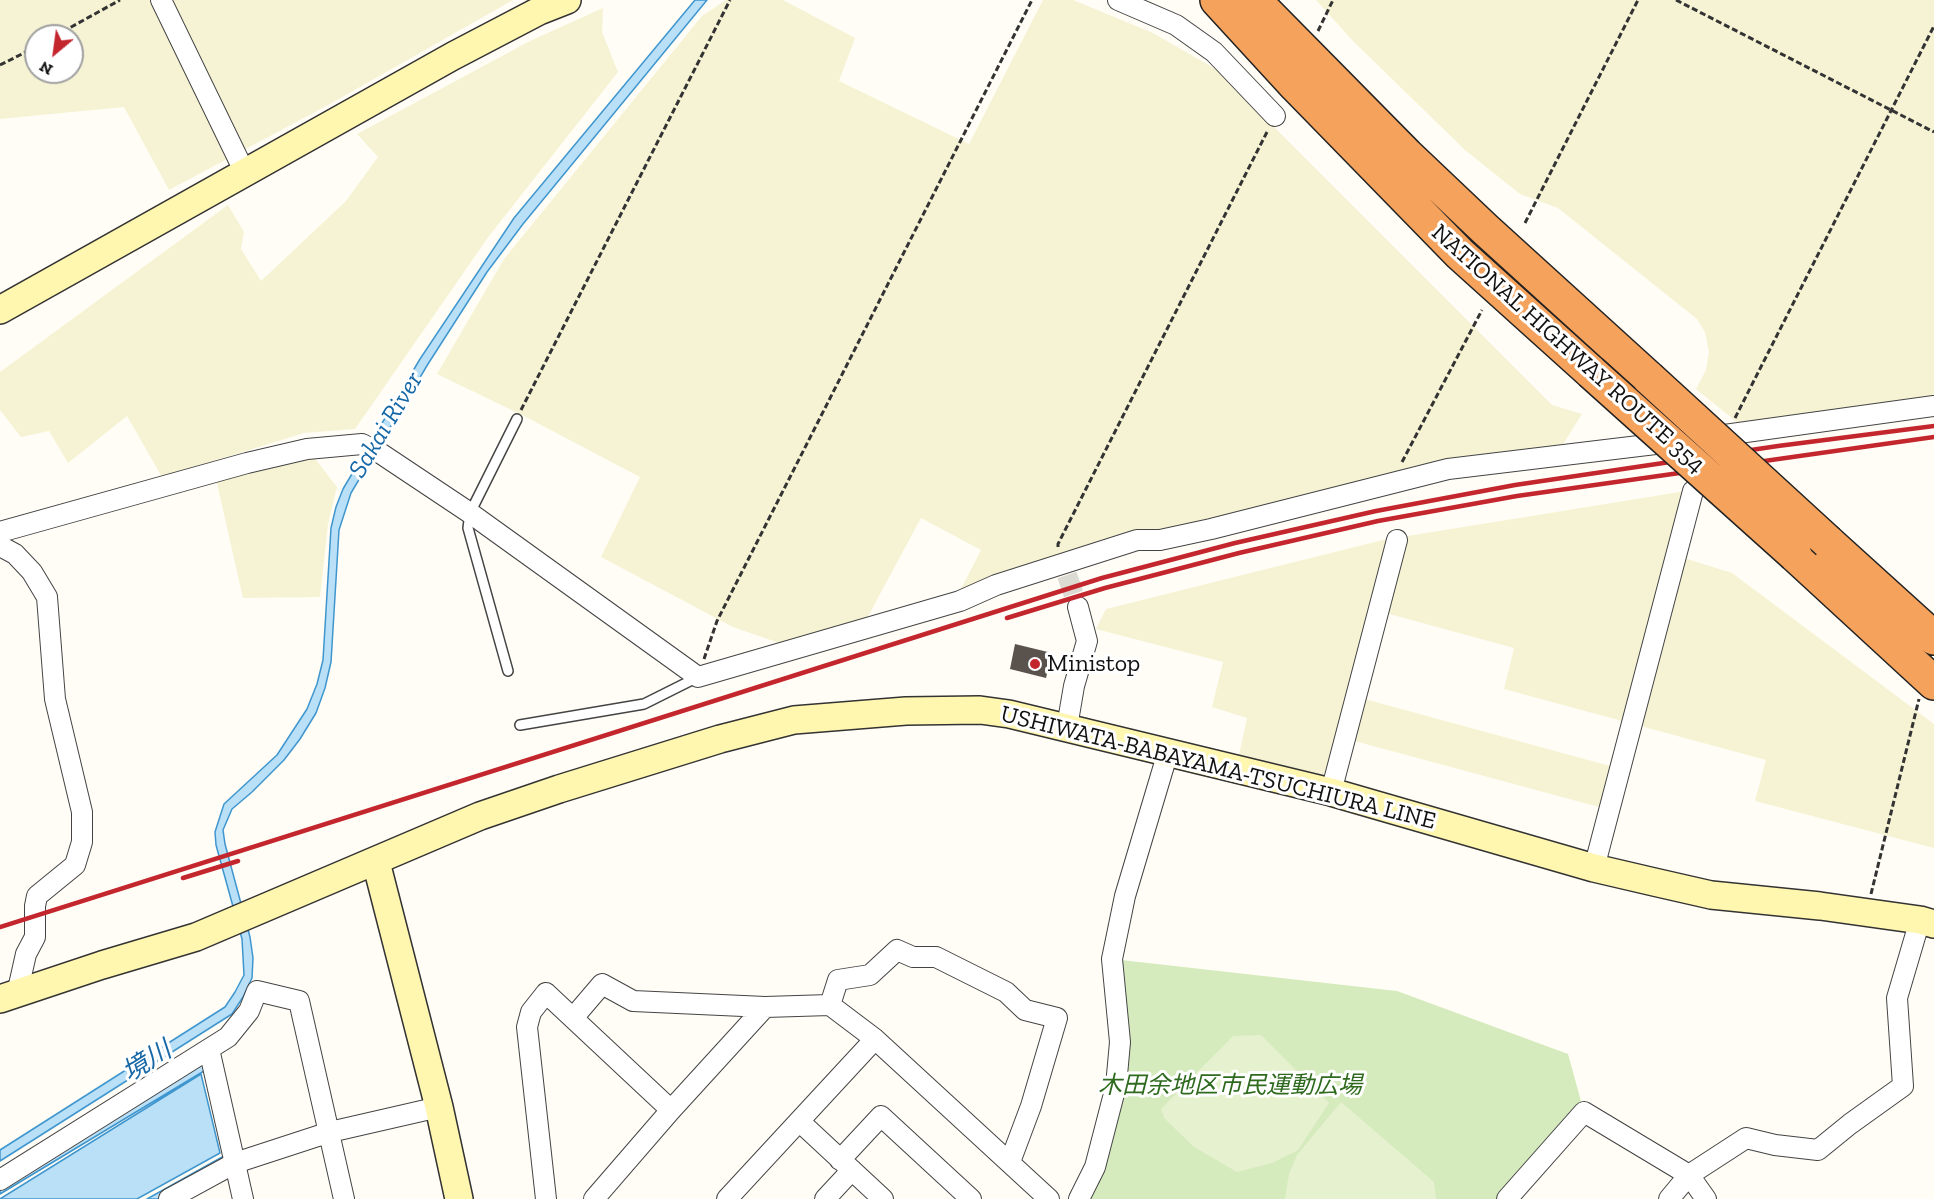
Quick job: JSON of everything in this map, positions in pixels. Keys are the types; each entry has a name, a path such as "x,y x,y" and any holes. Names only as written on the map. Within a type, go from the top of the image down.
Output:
{"highway":[{"name":"NATIONAL HIGHWAY ROUTE 354","path":"1217,0 1296,86 1460,254 1795,555 1927,689"},
{"name":"NATIONAL HIGHWAY ROUTE 354","path":"1254,0 1407,155 1485,229 1934,638"}],"main road":[{"path":"0,310 453,56 539,11 567,0"},
{"name":"USHIWATA-BABAYAMA-TSUCHIURA LINE","path":"9,997 102,965 195,937 480,816 559,789 720,738 794,720 906,711 980,710 1009,714 1331,792 1594,868 1711,895 1927,922"},
{"path":"376,862 439,1107 459,1199"}],"street":[{"path":"161,0 245,173"},
{"path":"1118,0 1176,25 1214,52 1275,116"},
{"path":"0,532 247,463 307,449 362,444 380,453 470,513 698,677 960,602 996,585 1064,569 1137,540 1160,540 1211,529 1448,469 1726,435 1934,406"},
{"path":"1594,868 1693,491"},
{"path":"1331,792 1397,540"},
{"path":"0,546 15,554 32,572 47,597 55,699 82,812 82,842 75,865 38,896 35,906 35,937 9,997"},
{"path":"1067,727 1074,686 1087,641 1078,607"},
{"path":"1079,1199 1095,1167 1116,1086 1120,1042 1112,959 1125,896 1168,752"},
{"path":"1669,1199 1689,1175 1746,1138 1775,1145 1818,1150 1903,1086 1897,998 1927,922"},
{"path":"830,1005 838,980 870,975 897,950 913,957 936,957 1006,992 1025,1010 1057,1018 1031,1106 1010,1162"},
{"path":"573,1018 602,984 633,1001 765,1007 830,1005 874,1039 1049,1199"},
{"path":"0,1180 228,1037 249,1011 257,991 299,1001 344,1199"},
{"path":"546,1199 527,1027 531,1012 546,993 671,1110"},
{"path":"594,1199 765,1007"},
{"path":"727,1199 874,1039"},
{"path":"209,1049 243,1199"},
{"path":"169,1199 235,1163 330,1132 439,1107"},
{"path":"1507,1199 1584,1112 1689,1175 1706,1199"},
{"path":"825,1199 881,1116 971,1199"},
{"path":"799,1122 883,1199"}],"lane":[{"path":"508,671 468,528 470,513 517,419"},
{"path":"520,725 644,704 698,677"}],"path":[{"path":"77,24 120,0"},
{"path":"517,419 730,0"},
{"path":"698,677 717,621 1032,0"},
{"path":"1316,36 1333,0"},
{"path":"1525,223 1638,0"},
{"path":"1676,0 1934,132"},
{"path":"1726,435 1934,26"},
{"path":"0,65 24,52"},
{"path":"1064,569 1058,544 1275,116"},
{"path":"1395,484 1405,454 1482,310"},
{"path":"1867,913 1927,689"}],"shaded area":[{"path":"0,0 513,0 330,104 169,190 124,107 0,119"},
{"path":"726,0 783,0 855,38 839,81 969,144 1043,0 1073,0 1153,33 1217,70 1552,405 1582,414 1560,449 1039,560 967,592 961,589 981,550 921,518 866,620 785,645 733,627 601,557 640,477 524,416 437,374 504,259 702,16"},
{"path":"1316,0 1934,0 1934,400 1743,427 1696,389 1706,370 1709,352 1705,332 1697,319 1558,208 1520,194 1465,150 1352,40"},
{"path":"603,8 602,32 618,72 489,236 355,429 304,433 162,477 127,416 68,463 49,431 21,437 0,410 0,372 228,205 244,232 241,249 261,281 346,201 378,157 357,134 530,41"},
{"path":"313,456 337,487 328,524 320,597 243,598 216,479"},
{"path":"1686,491 1668,553 1732,573 1934,724 1934,848 1755,801 1766,760 1504,689 1514,648 1371,609 1350,695 1610,766 1599,807 1336,736 1325,779 1238,760 1247,718 1212,707 1223,662 1096,629 1106,609 1383,540"}],"green space":[{"name":"木田余地区市民運動広場","path":"1112,959 1397,991 1568,1054 1584,1112 1507,1199 1079,1199 1116,1086"},
{"path":"1261,1035 1329,1103 1298,1150 1272,1163 1237,1172 1194,1147 1164,1118 1161,1109 1233,1036"},
{"path":"1341,1102 1434,1182 1436,1199 1285,1199 1289,1174 1297,1155"}],"water":[{"path":"695,0 707,0 523,224 487,272 428,364 351,493 339,530 331,662 316,713 284,760 232,809 223,830 250,937 253,958 252,978 243,997 232,1014 0,1161 0,1150 225,1007 235,992 244,975 242,939 216,845 215,832 224,804 277,755 307,709 317,684 323,660 331,528 343,489 420,359 514,218"},
{"path":"207,1053 231,1161 159,1199 147,1199 224,1156 204,1071 0,1194 0,1184"},
{"path":"201,1074 220,1153 137,1199 0,1199"}],"building":[{"path":"1015,644 1052,653 1046,678 1010,669"}],"tunnel":[{"path":"1067,575 1078,607"}],"railway":[{"path":"0,927 1102,578 1235,543 1376,511 1515,485 1778,446 1934,426"},
{"path":"1007,618 1105,588 1239,553 1378,521 1517,496 1934,437"},
{"path":"183,878 238,861"}],"place":[{"name":"Ministop","path":"1035,664"}],"water label":[{"name":"Sakai River","path":"386,425"},
{"name":"境川","path":"147,1062"}]}
